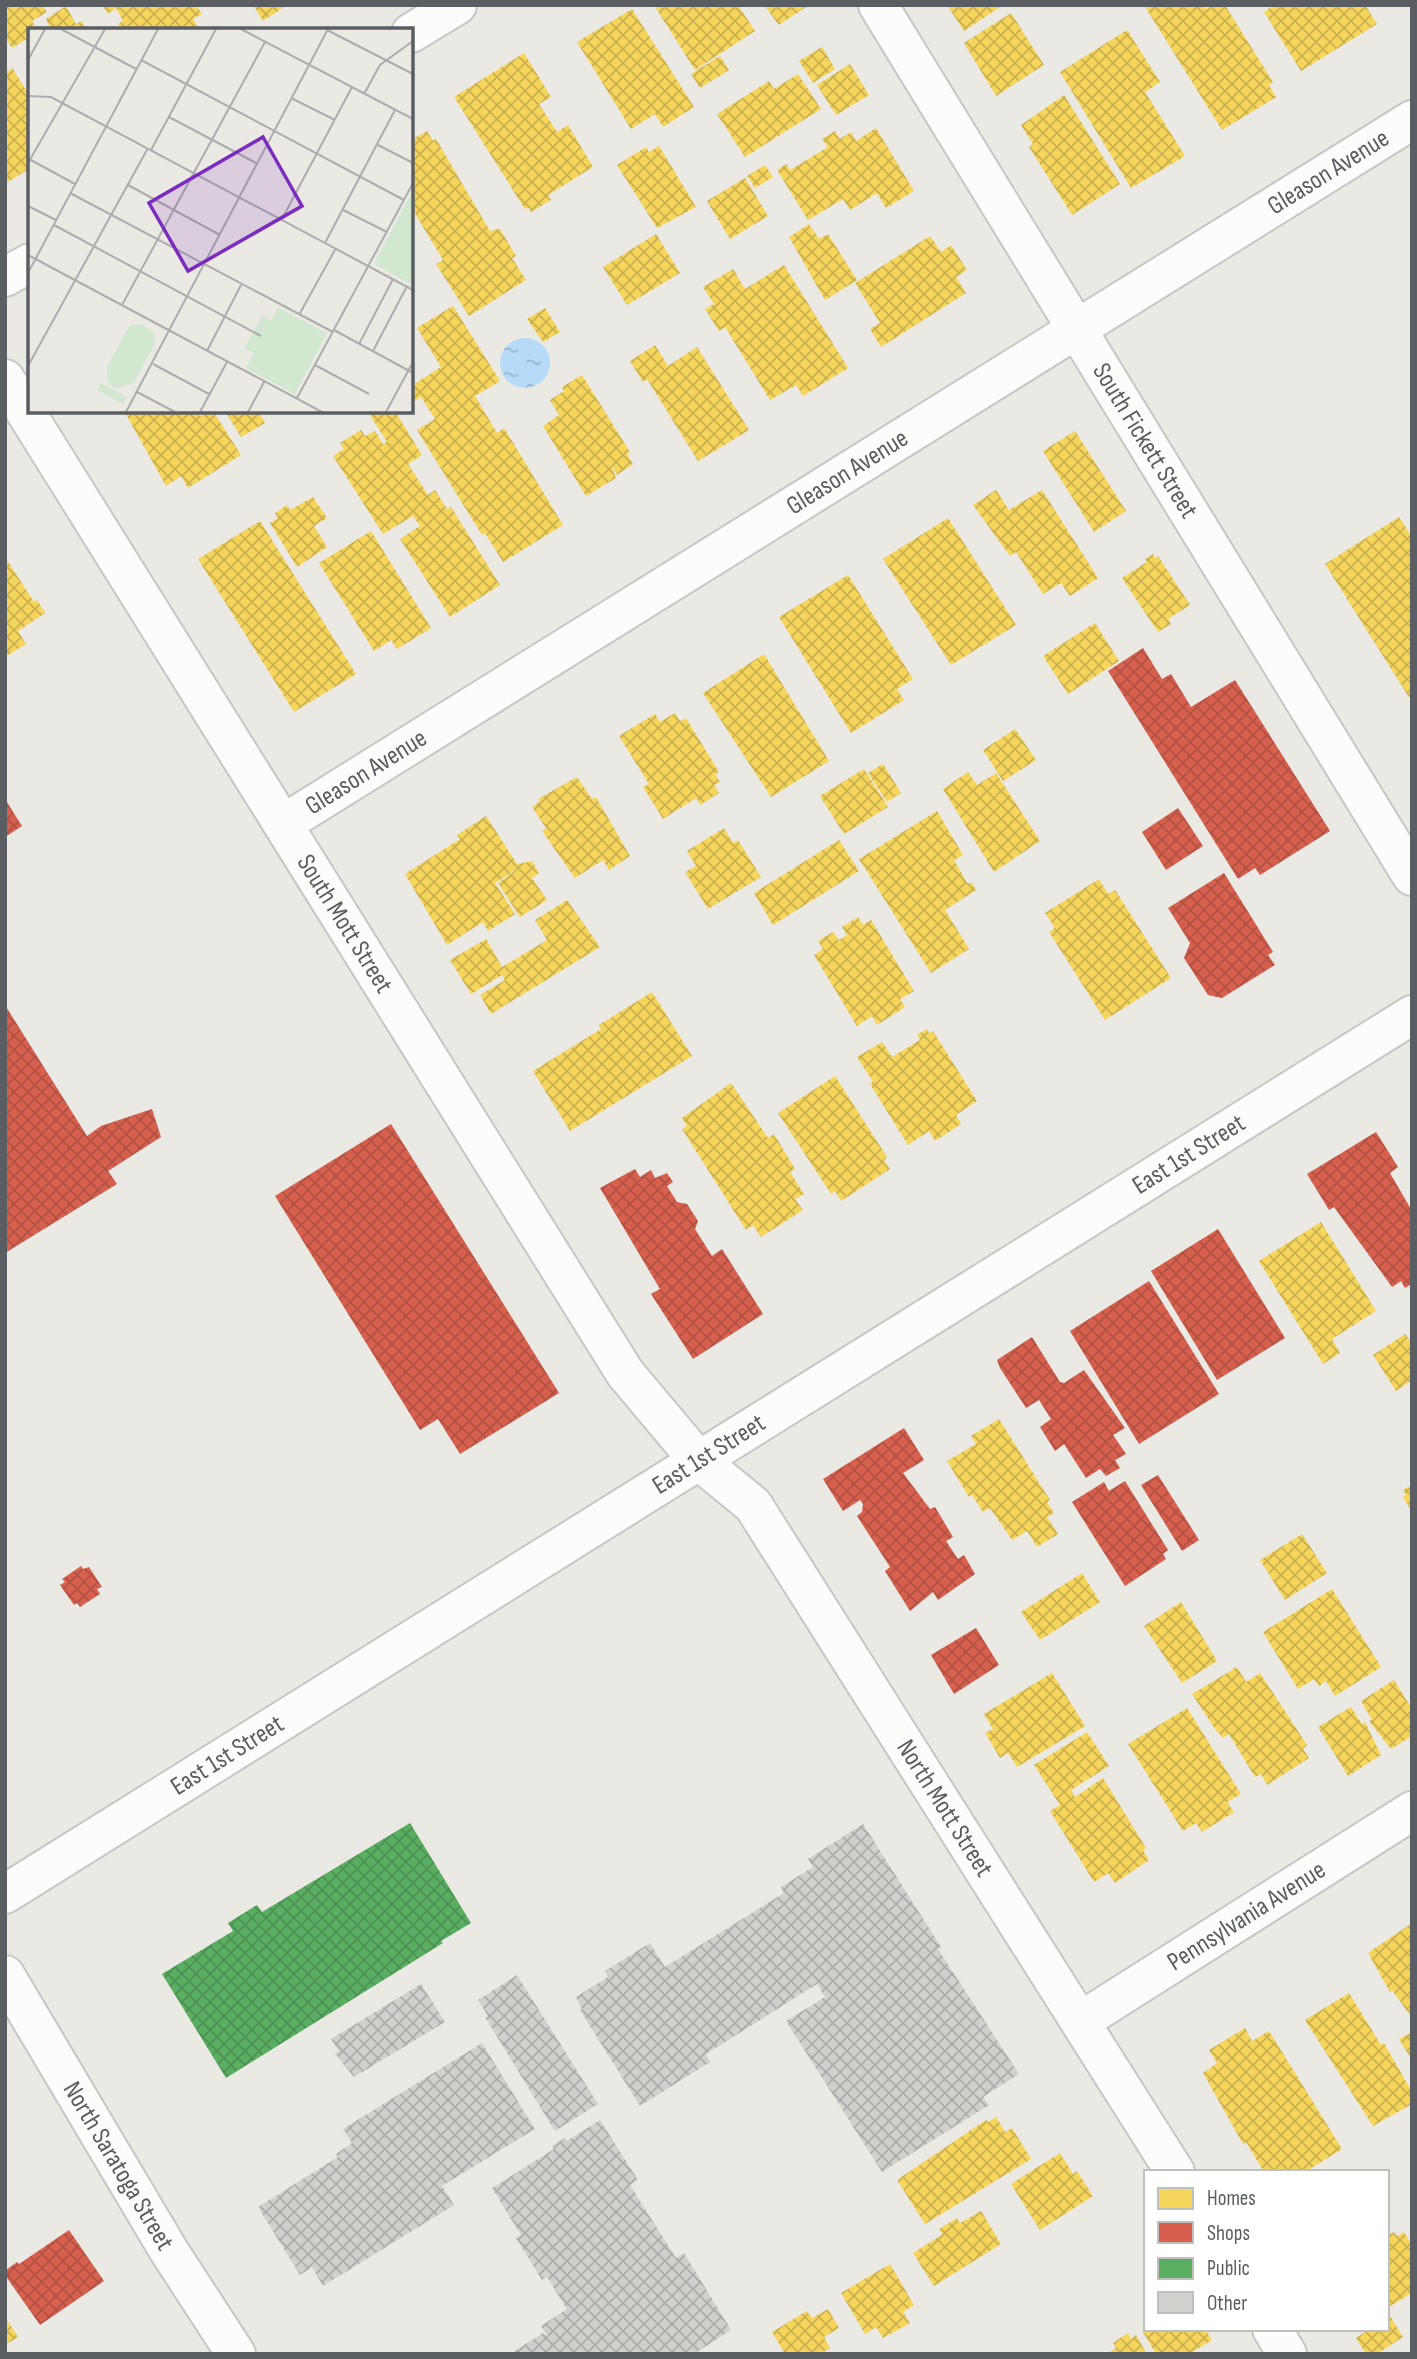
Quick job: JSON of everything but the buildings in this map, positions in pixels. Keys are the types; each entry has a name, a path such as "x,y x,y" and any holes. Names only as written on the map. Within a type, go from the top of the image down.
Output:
{"street":[{"path":"413,32 457,5"},
{"name":"South Fickett Street","path":"878,5 1412,876"},
{"name":"Gleason Avenue","path":"284,824 1412,120"},
{"path":"5,277 28,264"},
{"name":"South Mott Street","path":"5,379 625,1373 698,1460"},
{"name":"East 1st Street","path":"5,1894 1412,1015"},
{"name":"North Mott Street","path":"698,1460 753,1505 1082,2021 1174,2170"},
{"name":"Pennsylvania Avenue","path":"1082,2021 1412,1811"},
{"name":"North Saratoga Street","path":"5,1975 169,2251 236,2354"},
{"path":"1273,2331 1287,2354"}],"water":[{"path":"525,338 542,346 550,363 542,380 525,388 508,380 500,363 508,346"}]}
